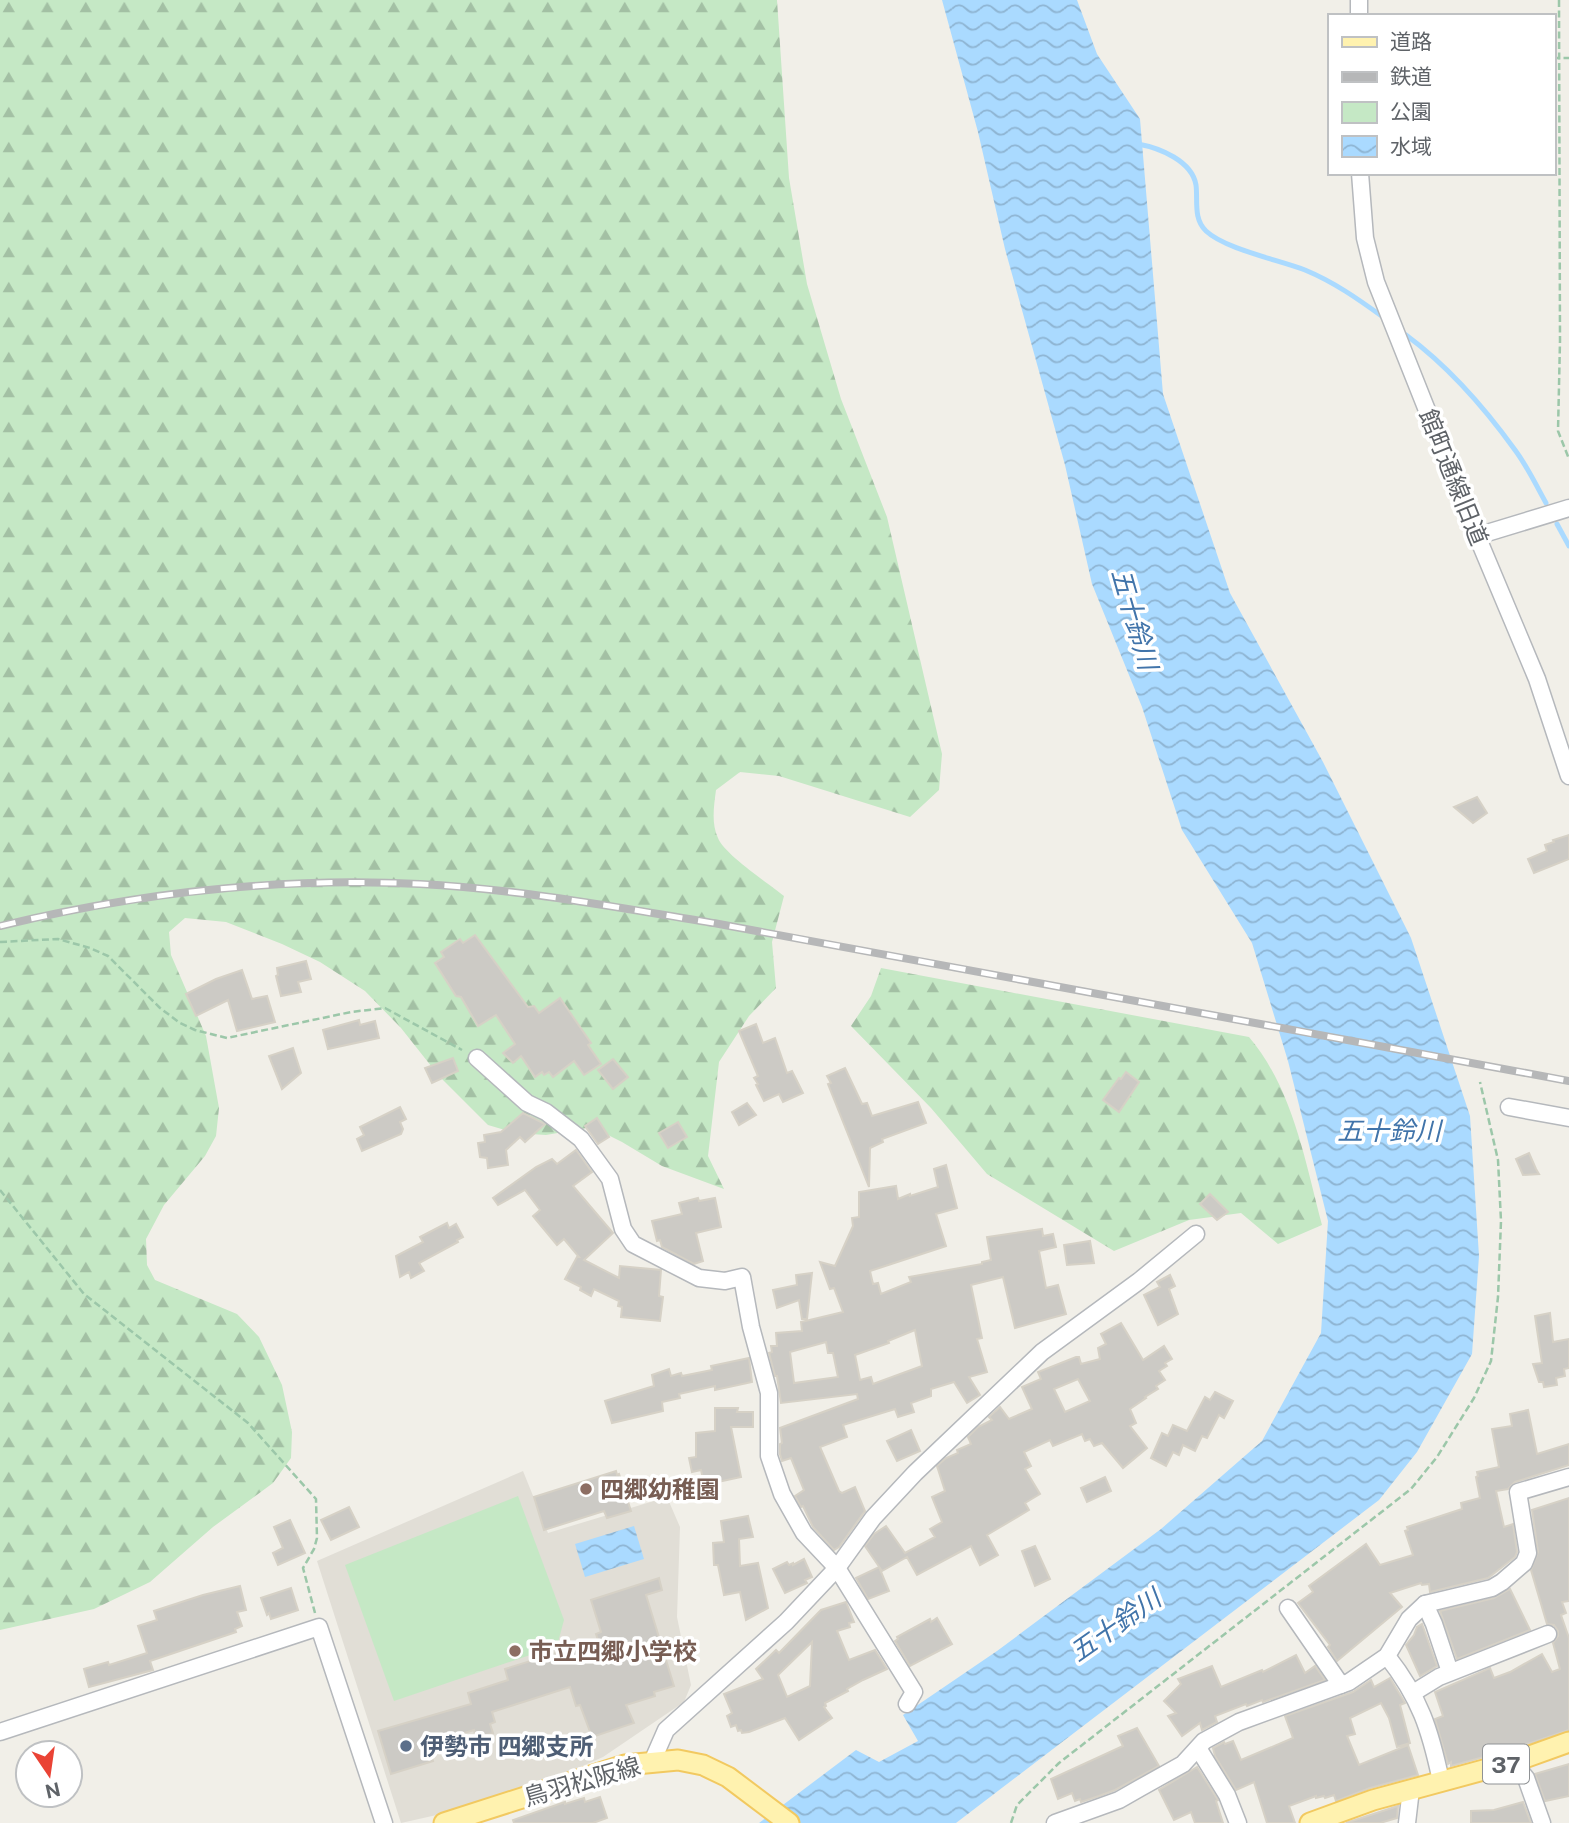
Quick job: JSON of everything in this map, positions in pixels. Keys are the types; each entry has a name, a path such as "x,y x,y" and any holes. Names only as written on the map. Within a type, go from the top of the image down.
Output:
{"main road":[{"name":"37","path":"1310,1823 1338,1811 1513,1762 1569,1742"},
{"name":"鳥羽松阪線","path":"444,1823 625,1765 678,1760 703,1765 728,1777 789,1823"}],"street":[{"name":"館町通線旧道","path":"1360,175 1365,238 1376,282 1537,679 1569,776"},
{"path":"1477,536 1569,509"},
{"path":"477,1058 527,1103 546,1112 581,1139 610,1179 623,1229 633,1244 699,1278 725,1281 742,1277 751,1327 769,1393 769,1456 782,1494 804,1533 837,1568 914,1692 906,1704"},
{"path":"1509,1107 1569,1118"},
{"path":"652,1762 666,1730 786,1622 837,1568 873,1518 915,1473 1042,1352 1139,1281 1196,1234"},
{"path":"1055,1823 1130,1794 1183,1765 1204,1741 1239,1722 1342,1685 1387,1656 1409,1619 1425,1604 1492,1588 1514,1573 1524,1563 1528,1553 1518,1492 1569,1477"},
{"path":"1425,1604 1450,1672"},
{"path":"1288,1608 1342,1685"},
{"path":"0,1732 319,1627 384,1823"},
{"path":"1413,1693 1439,1676 1548,1634"},
{"path":"1387,1656 1420,1706 1432,1740 1441,1781"},
{"path":"1198,1748 1227,1795 1238,1823"},
{"path":"1513,1762 1526,1778 1542,1823"},
{"path":"1407,1823 1411,1789"}],"path":[{"path":"1559,0 1558,431 1569,458"},
{"path":"1558,58 1569,58"},
{"path":"0,943 58,939 90,948 108,956 160,1008 180,1023 228,1038 351,1012 385,1009 477,1058"},
{"path":"1011,1823 1017,1805 1059,1763 1411,1489 1437,1457 1467,1410 1491,1361 1498,1297 1501,1221 1498,1160 1480,1082"},
{"path":"0,1190 85,1294 248,1423 316,1499 317,1538 303,1568 319,1627"}],"shaded area":[{"name":"市立四郷小学校","path":"523,1471 548,1533 667,1497 680,1527 677,1617 691,1685 684,1702 603,1757 508,1799 401,1823 317,1561"}],"green space":[{"path":"0,0 777,0 789,178 807,284 841,399 887,517 942,754 939,790 910,817 779,776 740,772 716,790 714,820 722,845 784,896 772,942 776,988 749,1016 719,1062 708,1156 724,1189 662,1166 592,1127 546,1135 515,1133 488,1125 439,1076 401,1028 365,991 320,962 226,922 185,918 169,932 171,955 206,1036 219,1108 216,1136 205,1156 164,1205 146,1239 147,1265 155,1280 237,1314 259,1337 282,1385 292,1432 291,1458 273,1483 213,1527 150,1582 94,1609 0,1630"},
{"path":"881,968 1249,1037 1277,1079 1287,1102 1322,1225 1278,1244 1241,1213 1189,1220 1114,1251 987,1174 931,1108 851,1026 871,996"},
{"path":"518,1496 564,1620 557,1646 394,1701 345,1565"}],"water":[{"name":"五十鈴川","path":"942,0 1077,0 1097,54 1140,119 1163,394 1230,593 1323,762 1411,938 1470,1116 1479,1256 1472,1354 1417,1452 1379,1500 956,1823 759,1823 856,1750 879,1762 918,1741 903,1715 997,1651 1161,1529 1262,1441 1321,1333 1328,1221 1288,1061 1252,943 1182,830 1142,707 1092,584 1065,465 1005,249 978,132"},
{"path":"634,1526 644,1559 585,1577 575,1544"}],"building":[{"path":"1477,797 1487,813 1473,823 1454,807"},
{"path":"1569,835 1569,859 1534,873 1528,859 1547,851 1545,845 1554,842 1553,840"},
{"path":"475,935 528,1007 534,1006 539,1013 560,998 591,1043 588,1045 601,1064 584,1075 574,1061 553,1077 549,1072 544,1075 542,1072 535,1077 521,1056 513,1063 503,1053 515,1044 496,1015 478,1026 461,997 456,996 435,963 444,957 441,952 460,939 463,943"},
{"path":"306,961 311,979 298,982 301,992 281,996 276,976 277,968"},
{"path":"242,970 252,999 267,996 275,1022 237,1031 228,1000 196,1016 186,994"},
{"path":"359,1020 360,1025 375,1021 379,1038 328,1049 323,1030"},
{"path":"756,1024 763,1043 775,1038 787,1073 792,1071 803,1093 783,1102 779,1094 764,1101 754,1078 758,1076 739,1031"},
{"path":"293,1048 301,1073 282,1089 269,1056"},
{"path":"453,1058 458,1071 432,1083 425,1068"},
{"path":"613,1059 628,1077 613,1089 598,1070"},
{"path":"845,1068 862,1104 867,1103 872,1116 918,1102 926,1123 882,1139 883,1142 870,1148 869,1187 828,1084 831,1083 827,1076"},
{"path":"1126,1072 1139,1082 1119,1112 1103,1100"},
{"path":"747,1103 756,1115 739,1125 732,1112"},
{"path":"400,1107 406,1119 400,1122 403,1129 401,1134 362,1151 357,1139 364,1135 360,1127"},
{"path":"523,1113 545,1124 525,1142 520,1137 506,1150 508,1165 488,1168 487,1158 480,1157 478,1143 485,1142 484,1135 501,1132"},
{"path":"597,1118 609,1137 598,1144 585,1126"},
{"path":"678,1122 687,1137 668,1148 659,1133"},
{"path":"576,1150 592,1172 573,1186 613,1233 584,1260 619,1278 620,1266 661,1270 659,1296 663,1297 660,1321 621,1317 622,1307 618,1306 619,1301 594,1289 591,1296 565,1279 579,1257 564,1239 557,1245 533,1216 540,1210 525,1190 498,1205 493,1198 536,1167 552,1159 557,1164"},
{"path":"1529,1153 1539,1174 1523,1175 1516,1159"},
{"path":"946,1165 957,1208 936,1214 946,1246 870,1271 873,1284 878,1283 881,1294 911,1282 909,1277 991,1260 987,1237 1042,1229 1043,1236 1053,1234 1056,1247 1039,1251 1046,1288 1058,1285 1066,1314 1015,1328 1003,1277 971,1285 982,1338 977,1339 987,1372 969,1377 980,1395 967,1403 954,1382 931,1389 931,1396 911,1403 914,1412 898,1417 895,1409 843,1425 847,1437 820,1447 839,1491 842,1493 855,1487 865,1511 834,1550 813,1527 795,1496 804,1490 791,1458 782,1461 780,1428 858,1399 857,1394 781,1403 777,1376 769,1353 772,1352 771,1346 777,1346 776,1333 802,1331 801,1322 843,1312 834,1288 830,1289 820,1262 835,1266 853,1226 852,1218 859,1217 859,1192 896,1186 898,1199 910,1196 938,1187 934,1169","holes":["915,1330 922,1366 873,1384 871,1377 860,1380 855,1355","826,1342 828,1353 833,1353 838,1377 794,1383 790,1352"]},
{"path":"1210,1194 1228,1212 1217,1220 1200,1204"},
{"path":"698,1198 699,1201 715,1198 721,1227 696,1233 703,1261 694,1264 662,1247 660,1240 657,1241 652,1221 682,1214 679,1203"},
{"path":"447,1223 449,1228 456,1224 463,1237 419,1263 424,1271 411,1278 409,1272 400,1277 396,1256 423,1242 420,1237"},
{"path":"1090,1241 1094,1263 1067,1265 1064,1245"},
{"path":"812,1273 807,1319 802,1319 799,1300 777,1308 773,1290 797,1285 796,1275"},
{"path":"1170,1275 1175,1286 1169,1289 1178,1314 1158,1325 1144,1295 1160,1287 1157,1282"},
{"path":"1550,1313 1553,1342 1569,1339 1569,1368 1564,1369 1565,1376 1556,1378 1557,1385 1544,1387 1543,1382 1539,1382 1533,1364 1542,1363 1535,1316"},
{"path":"1121,1323 1143,1360 1164,1346 1172,1359 1159,1371 1165,1380 1156,1386 1158,1389 1130,1409 1136,1423 1130,1426 1147,1448 1123,1468 1102,1443 1094,1446 1090,1439 1085,1441 1082,1434 1053,1446 1050,1440 1024,1452 1031,1466 1025,1469 1040,1494 1025,1503 1029,1510 987,1535 998,1555 980,1565 971,1546 917,1575 907,1557 882,1571 865,1546 874,1534 886,1526 905,1553 935,1537 930,1529 942,1522 932,1497 945,1491 937,1466 958,1453 957,1450 971,1444 968,1437 978,1427 992,1420 989,1417 1000,1407 1009,1419 1032,1409 1022,1387 1041,1379 1038,1372 1076,1357 1079,1357 1081,1364 1100,1359 1098,1348 1106,1344 1101,1334","holes":["1078,1379 1090,1401 1065,1412 1054,1389"]},
{"path":"749,1358 752,1382 679,1394 680,1398 662,1402 663,1411 612,1423 605,1401 654,1386 652,1375 669,1369 671,1376 681,1373 682,1376 712,1370 711,1366"},
{"path":"1215,1392 1233,1401 1224,1418 1219,1415 1207,1438 1202,1436 1195,1451 1183,1445 1179,1455 1173,1452 1166,1466 1151,1458 1162,1433 1168,1436 1173,1425 1187,1431 1205,1397 1210,1400"},
{"path":"715,1408 738,1408 737,1412 753,1412 753,1427 731,1427 741,1477 713,1483 712,1477 703,1479 701,1470 692,1472 689,1458 696,1457 696,1433 715,1431"},
{"path":"1528,1410 1537,1454 1569,1444 1569,1465 1515,1482 1508,1489 1496,1491 1504,1527 1513,1524 1517,1552 1515,1557 1488,1578 1430,1592 1429,1584 1421,1583 1390,1593 1402,1607 1337,1661 1328,1647 1330,1645 1298,1603 1313,1592 1309,1586 1366,1544 1380,1565 1413,1555 1405,1531 1408,1530 1407,1527 1462,1509 1461,1503 1480,1498 1477,1472 1499,1467 1492,1429 1512,1426 1510,1414"},
{"path":"911,1430 920,1451 897,1461 887,1441"},
{"path":"616,1471 631,1511 607,1518 604,1511 544,1530 534,1497"},
{"path":"1105,1477 1111,1491 1087,1502 1081,1488"},
{"path":"1569,1498 1569,1601 1562,1602 1566,1613 1561,1615 1569,1638 1569,1730 1451,1766 1451,1762 1448,1764 1435,1719 1443,1716 1435,1692 1490,1668 1494,1678 1542,1654 1552,1672 1560,1669 1553,1643 1558,1631 1554,1625 1547,1624 1531,1570 1538,1552 1532,1510"},
{"path":"349,1507 359,1527 331,1540 321,1520"},
{"path":"748,1516 753,1537 739,1539 740,1566 758,1563 768,1608 746,1620 740,1592 724,1595 718,1565 714,1565 713,1543 724,1542 721,1521"},
{"path":"290,1520 305,1553 278,1565 273,1553 283,1548 274,1527"},
{"path":"1035,1546 1050,1579 1035,1586 1022,1551"},
{"path":"804,1559 812,1577 805,1580 807,1583 785,1593 773,1569 787,1562 793,1565"},
{"path":"879,1567 889,1591 868,1599 856,1578"},
{"path":"659,1578 662,1590 646,1595 674,1686 654,1692 655,1696 626,1705 634,1723 592,1737 580,1705 576,1706 570,1687 492,1712 495,1722 490,1724 493,1733 476,1738 474,1730 428,1744 433,1761 391,1774 378,1731 471,1704 468,1693 508,1680 505,1669 598,1640 596,1634 601,1632 591,1600"},
{"path":"240,1586 246,1610 237,1612 242,1626 235,1629 236,1632 150,1661 153,1670 89,1687 84,1669 108,1662 109,1665 147,1653 138,1626 157,1620 154,1611"},
{"path":"291,1588 298,1610 271,1619 261,1598"},
{"path":"1510,1589 1530,1630 1457,1659 1440,1611 1494,1598"},
{"path":"846,1602 854,1622 849,1623 850,1627 837,1631 849,1660 875,1650 887,1669 825,1703 824,1707 832,1718 799,1740 785,1718 749,1732 738,1731 736,1725 731,1727 727,1716 732,1713 724,1694 763,1679 756,1669 776,1650 779,1653 821,1610","holes":["812,1642 810,1686 787,1697 778,1675"]},
{"path":"937,1618 952,1644 910,1666 895,1641 897,1637 930,1619 931,1622"},
{"path":"1422,1624 1437,1666 1420,1676 1406,1645 1417,1627"},
{"path":"1296,1655 1305,1673 1315,1666 1325,1680 1215,1716 1217,1722 1202,1730 1200,1723 1182,1736 1168,1716 1176,1713 1164,1701 1181,1684 1178,1679 1212,1666 1221,1687 1262,1670 1263,1672"},
{"path":"1390,1678 1405,1703 1400,1705 1410,1743 1397,1747 1389,1718 1381,1703 1350,1718 1355,1734 1347,1736 1359,1765 1408,1745 1418,1775 1370,1788 1336,1801 1334,1795 1325,1798 1316,1796 1289,1806 1295,1823 1267,1823 1254,1782 1236,1790 1215,1756 1213,1748 1224,1742 1233,1741 1241,1760 1293,1738 1285,1716 1353,1692 1371,1680 1374,1687"},
{"path":"1137,1728 1159,1766 1115,1790 1081,1802 1080,1799 1075,1801 1072,1793 1058,1799 1051,1779 1123,1746 1118,1736"},
{"path":"1569,1764 1569,1796 1545,1801 1535,1774"},
{"path":"1197,1767 1218,1800 1216,1801 1223,1823 1195,1823 1191,1812 1174,1820 1159,1790"},
{"path":"600,1797 607,1818 593,1823 514,1823 513,1820 565,1802 584,1798 585,1802"},
{"path":"1523,1802 1531,1823 1471,1823 1471,1811 1494,1810"},
{"path":"1398,1806 1397,1818 1380,1823 1346,1823"}],"waterway":[{"path":"1138,144 1165,152 1188,169 1196,185 1199,221 1206,231 1239,249 1316,275 1346,291 1383,317"},
{"path":"1406,335 1451,374 1491,418 1519,456 1546,503"},
{"path":"1557,524 1569,546"}],"railway":[{"path":"0,926 156,896 209,890 367,882 457,886 570,900 719,924 1569,1081"}],"place":[{"name":"四郷幼稚園","path":"586,1489"},
{"name":"市立四郷小学校","path":"515,1651"},
{"name":"伊勢市 四郷支所","path":"406,1746"}]}
